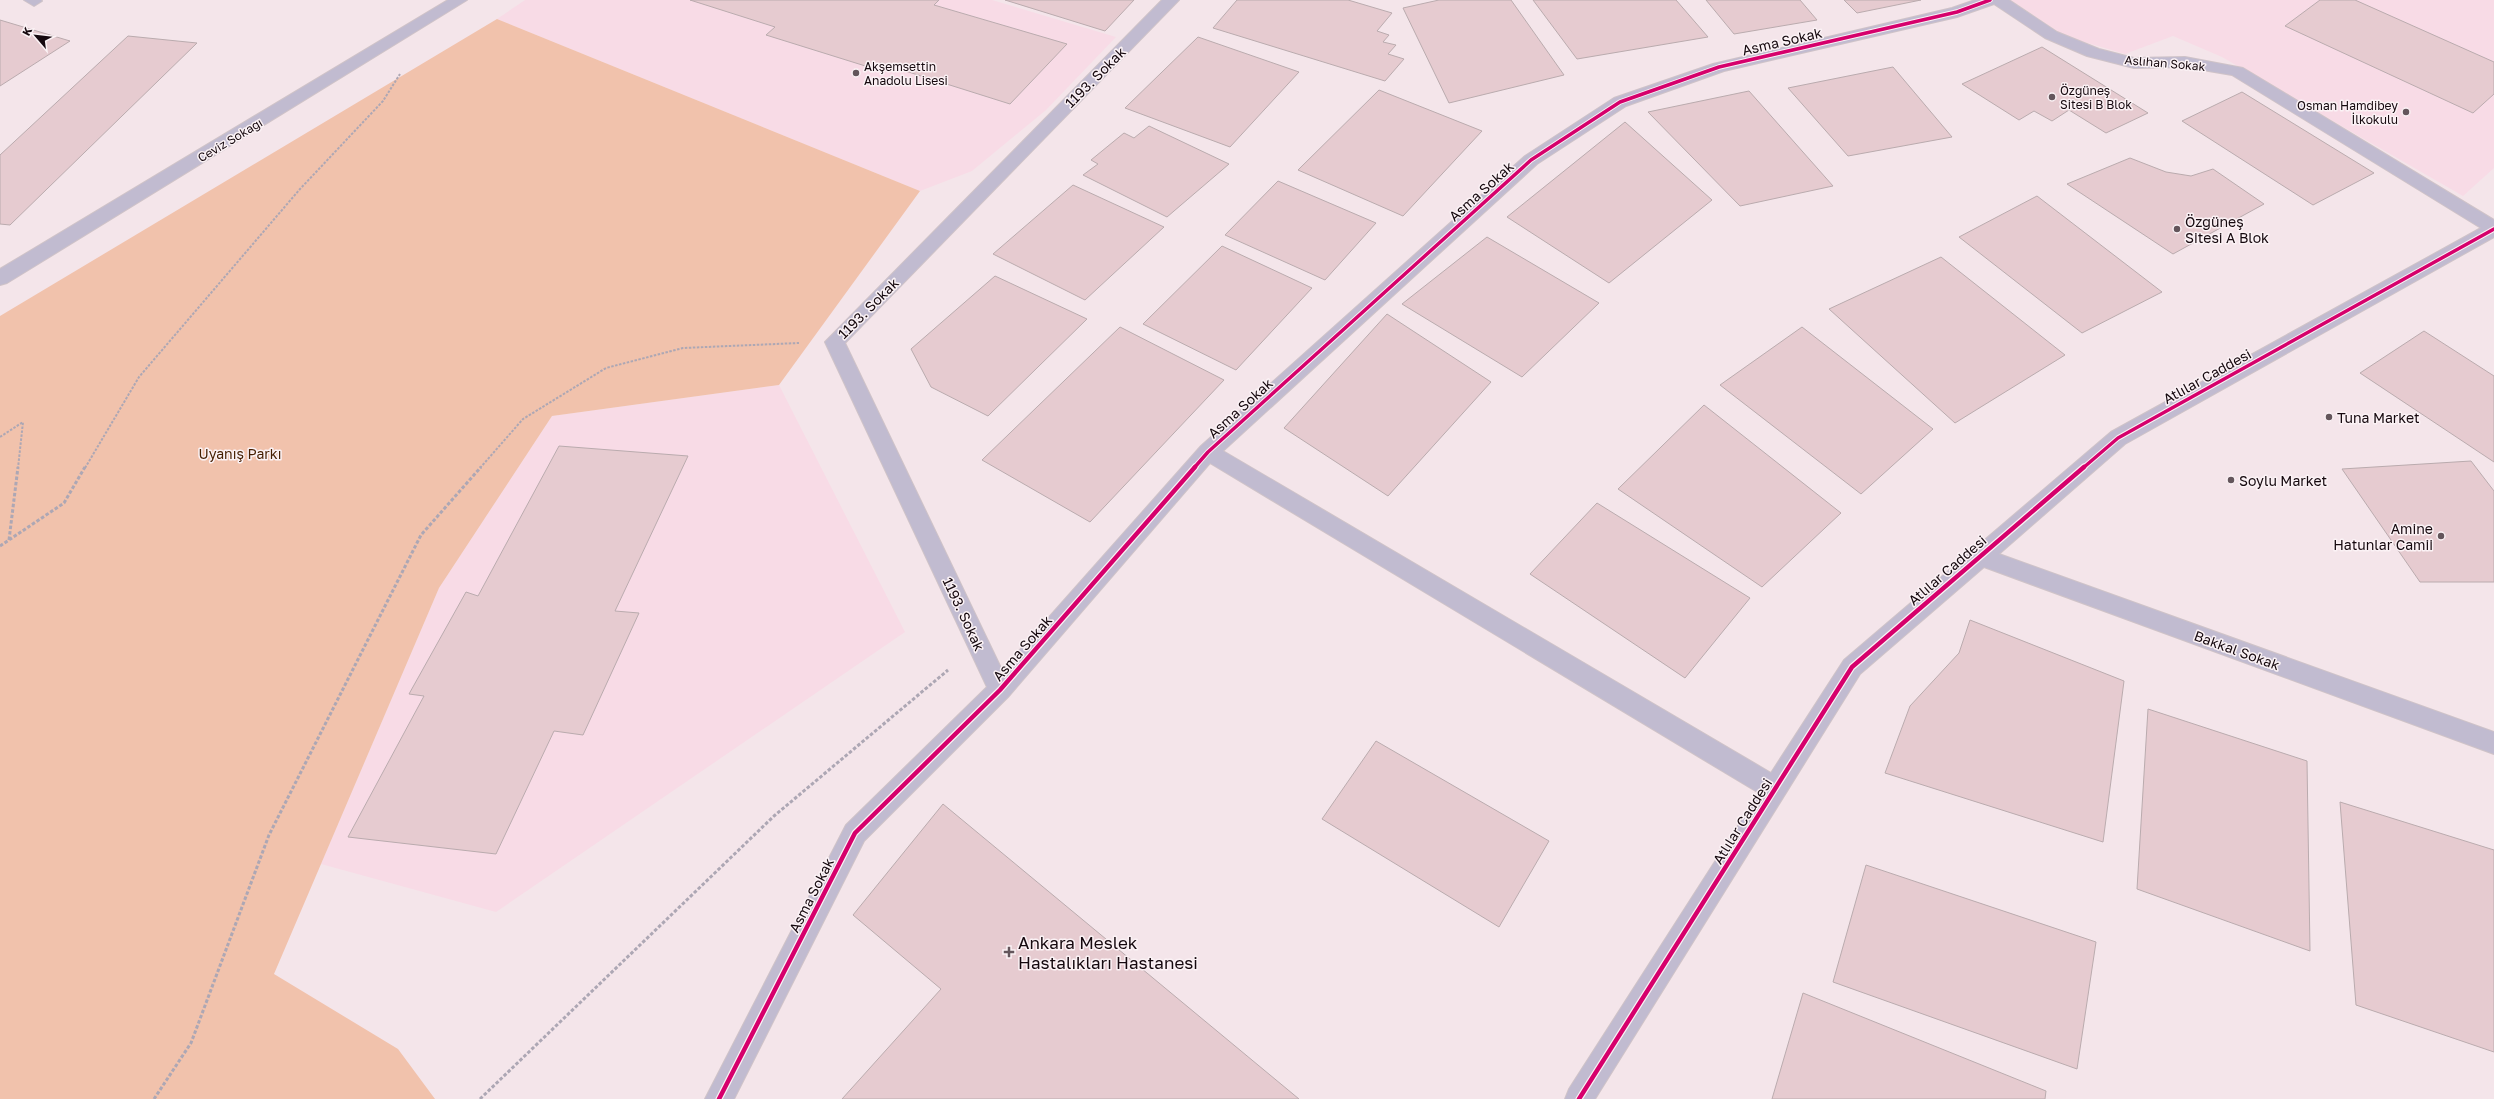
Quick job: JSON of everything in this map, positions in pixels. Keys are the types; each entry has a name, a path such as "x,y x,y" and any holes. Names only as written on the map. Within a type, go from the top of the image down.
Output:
{"street":[{"name":"Ceviz Sokağı","path":"0,278 459,0"},
{"name":"1193. Sokak","path":"1000,690 835,342 1171,0"},
{"name":"Asma Sokak","path":"719,1099 856,833 1000,690 1208,452 1531,160 1620,102 1719,67 1957,12 1990,0"},
{"name":"Aslıhan Sokak","path":"1999,0 2051,35 2093,53 2134,63 2185,62 2237,71 2494,228"},
{"name":"Atlılar Caddesi","path":"1579,1099 1852,667 2118,438 2494,228"},
{"path":"1208,452 1776,789"},
{"name":"Bakkal Sokak","path":"1980,556 2494,743"}],"path":[{"path":"0,546 64,502 139,377 300,189 383,102 404,68"},
{"path":"154,1099 192,1043 269,835 420,534 523,419 606,368 683,348 835,342"},
{"path":"0,437 24,422 9,540"},
{"path":"480,1099 774,816 978,645"}],"shaded area":[{"name":"Akşemsettin Anadolu Lisesi","path":"525,0 992,0 1116,37 1046,110 972,171 920,191 497,19"},
{"name":"Osman Hamdibey İlkokulu","path":"2011,0 2494,0 2494,168 2463,196 2222,57 2173,36 2125,54 2064,36"},
{"path":"779,385 905,632 496,912 321,864 439,588 552,416"}],"green space":[{"name":"Uyanış Parkı","path":"497,19 920,191 779,385 552,416 439,588 274,974 398,1049 435,1099 0,1099 0,316"}],"building":[{"path":"690,0 939,0 934,5 1067,44 1010,104 880,63 875,69 766,35 775,27"},
{"path":"1005,0 1134,0 1105,31"},
{"path":"1237,0 1348,0 1392,13 1377,31 1389,35 1383,42 1396,45 1388,54 1404,59 1385,81 1213,28"},
{"path":"1439,0 1511,0 1564,75 1449,103 1403,8"},
{"path":"1533,0 1676,0 1708,37 1577,59"},
{"path":"1706,0 1800,0 1817,20 1734,34"},
{"path":"1844,0 1921,0 1857,13"},
{"path":"2320,0 2355,0 2494,62 2494,94 2473,113 2285,26"},
{"path":"0,20 70,41 0,86"},
{"path":"128,36 197,43 10,225 0,224 0,155"},
{"path":"1198,37 1299,72 1230,147 1125,108"},
{"name":"Özgüneş Sitesi B Blok","path":"2042,47 2148,113 2106,133 2069,110 2052,121 2034,111 2019,120 1962,84"},
{"path":"1893,67 1952,137 1848,156 1788,88"},
{"path":"1379,90 1482,131 1403,216 1298,170"},
{"path":"1749,91 1833,186 1740,206 1648,112"},
{"path":"2242,92 2374,173 2313,205 2182,121"},
{"path":"1625,122 1712,200 1609,283 1507,217"},
{"path":"1149,126 1229,164 1167,217 1083,175 1098,164 1091,160 1124,133 1134,138"},
{"name":"Özgüneş Sitesi A Blok","path":"2130,158 2166,172 2191,176 2213,169 2264,204 2173,254 2067,184"},
{"path":"1278,181 1376,223 1325,280 1225,235"},
{"path":"1073,185 1164,227 1085,300 993,254"},
{"path":"2037,196 2162,292 2082,333 1959,237"},
{"path":"1487,237 1599,303 1522,377 1402,304"},
{"path":"1222,246 1312,288 1236,370 1143,324"},
{"path":"1941,257 2065,355 1955,423 1829,309"},
{"path":"995,276 1087,319 988,416 931,387 911,349"},
{"path":"1387,314 1491,382 1388,496 1284,428"},
{"path":"1120,327 1224,380 1090,522 982,460"},
{"path":"1802,327 1933,429 1861,494 1720,385"},
{"path":"2424,331 2494,376 2494,462 2360,373"},
{"path":"1704,405 1841,513 1762,587 1618,489"},
{"path":"559,446 688,456 615,611 639,613 583,735 554,731 496,854 348,837 424,696 409,694 466,592 478,596"},
{"name":"Amine Hatunlar Camii","path":"2471,461 2494,491 2494,582 2420,582 2342,469"},
{"path":"1597,503 1750,598 1685,678 1530,574"},
{"path":"1970,620 2124,681 2103,842 1885,773 1910,706 1959,653"},
{"path":"2148,709 2307,761 2310,951 2137,889"},
{"path":"1376,741 1549,841 1499,927 1322,819"},
{"path":"2340,802 2494,850 2494,1052 2356,1005"},
{"name":"Ankara Meslek Hastalıkları Hastanesi","path":"943,804 1299,1099 842,1099 941,989 853,915"},
{"path":"1866,865 2096,942 2077,1069 1833,982"},
{"path":"1803,993 2046,1091 2045,1099 1772,1099"}],"cycle path":[{"path":"719,1099 855,833 1000,690 1208,452 1531,160 1620,102 1719,67 1957,12 1990,0"},
{"path":"1579,1099 1852,667 2118,438 2494,229"}],"place":[{"name":"Akşemsettin Anadolu Lisesi","path":"856,73"},
{"name":"Özgüneş Sitesi B Blok","path":"2052,97"},
{"name":"Osman Hamdibey İlkokulu","path":"2406,112"},
{"name":"Özgüneş Sitesi A Blok","path":"2177,229"},
{"name":"Tuna Market","path":"2329,417"},
{"name":"Soylu Market","path":"2231,480"},
{"name":"Amine Hatunlar Camii","path":"2441,536"},
{"name":"Ankara Meslek Hastalıkları Hastanesi","path":"1009,952"}]}
